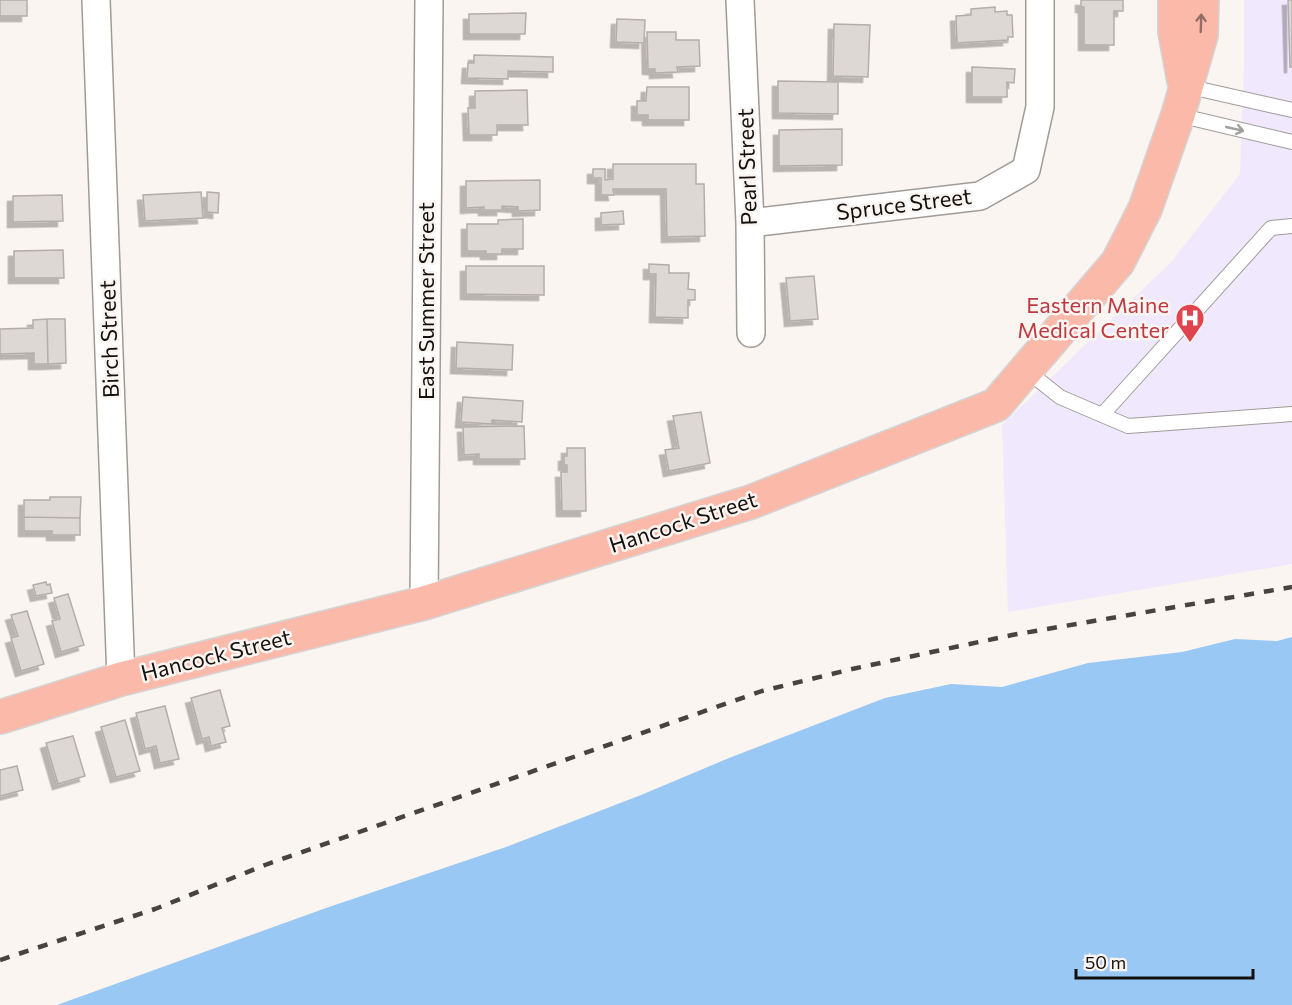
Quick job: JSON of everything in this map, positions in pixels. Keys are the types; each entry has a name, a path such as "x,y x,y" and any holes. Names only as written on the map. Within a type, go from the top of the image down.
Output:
{"main road":[{"name":"Hancock Street","path":"1175,0 1175,32 1182,101"},
{"name":"Hancock Street","path":"0,717 122,679 424,603 751,502 996,405 1118,262 1145,209 1182,101 1201,35 1202,0"}],"street":[{"name":"Birch Street","path":"96,0 122,679"},
{"name":"East Summer Street","path":"424,603 429,0"},
{"name":"Pearl Street","path":"740,0 750,223 751,333"},
{"name":"Spruce Street","path":"750,223 980,196 1026,170 1040,107 1040,0"}],"lane":[{"path":"1182,101 1292,110"},
{"path":"1182,101 1292,142"},
{"path":"1102,415 1271,228 1292,226"},
{"path":"1026,370 1060,397 1128,426 1292,414"}],"shaded area":[{"name":"Eastern Maine Medical Center","path":"1244,0 1292,0 1292,564 1008,612 1002,425 1172,261 1240,174"}],"water":[{"path":"1292,637 1292,1005 57,1005 326,908 506,847 885,698 951,684 1002,687 1088,663 1182,652 1235,639 1277,641"}],"building":[{"path":"0,0 27,0 27,16 0,16"},
{"path":"1081,0 1123,0 1123,11 1114,11 1114,45 1084,45 1084,7 1081,7"},
{"path":"1288,0 1292,0 1292,67 1290,67"},
{"path":"995,7 995,12 1007,11 1007,15 1012,15 1013,37 1008,37 1008,40 957,43 956,16 971,15 971,9"},
{"path":"526,13 525,34 469,34 469,14"},
{"path":"617,19 645,20 644,43 616,42"},
{"path":"834,24 870,25 868,77 833,76"},
{"path":"647,32 676,32 676,40 699,40 700,66 677,67 678,72 655,73 655,69 648,69"},
{"path":"474,55 553,57 553,72 508,71 508,79 467,78 468,63 474,63"},
{"path":"972,67 1015,69 1014,83 1007,82 1007,97 972,97"},
{"path":"778,81 838,82 838,114 778,113"},
{"path":"647,87 689,87 689,120 648,120 648,115 637,115 637,101 646,101"},
{"path":"527,90 528,125 497,125 497,135 469,135 468,108 475,108 475,91"},
{"path":"842,129 842,165 779,166 779,130"},
{"path":"613,164 696,164 696,184 704,184 705,236 667,237 666,189 613,189 614,195 601,195 601,178 593,178 593,169 605,169 605,180 613,179"},
{"path":"540,180 540,210 518,211 518,207 502,206 502,210 484,210 484,207 466,208 466,181"},
{"path":"201,192 203,218 145,221 143,195"},
{"path":"207,192 219,193 218,213 207,212"},
{"path":"62,195 63,221 13,222 13,196"},
{"path":"623,211 624,224 601,225 601,213"},
{"path":"523,219 523,249 502,249 502,254 467,251 467,224 498,224 498,220"},
{"path":"63,250 64,278 14,278 14,251"},
{"path":"649,264 669,265 669,273 689,273 688,289 695,290 695,300 688,300 688,318 655,317 656,274 649,274"},
{"path":"466,266 544,266 544,295 466,294"},
{"path":"814,276 818,319 790,321 786,278"},
{"path":"47,319 65,319 66,363 48,364"},
{"path":"47,319 48,364 34,364 34,353 0,354 0,329 33,328 33,320"},
{"path":"457,342 513,345 512,370 456,368"},
{"path":"463,397 523,401 522,422 492,420 492,424 461,422"},
{"path":"701,412 710,463 669,471 665,450 679,448 673,416"},
{"path":"524,426 525,459 479,459 479,454 464,455 463,427"},
{"path":"567,448 585,448 586,511 562,511 561,472 567,472 564,456 567,456"},
{"path":"50,497 81,497 80,518 24,517 24,500 50,500"},
{"path":"24,517 80,518 80,535 52,535 52,531 24,531"},
{"path":"46,582 47,585 50,584 52,593 36,596 33,585"},
{"path":"68,594 84,645 61,652 52,621 60,619 54,598"},
{"path":"27,611 44,664 21,671 11,638 18,636 11,615"},
{"path":"220,690 230,726 222,728 226,742 211,746 209,737 202,739 191,698"},
{"path":"165,706 179,759 160,763 156,746 145,749 136,713"},
{"path":"125,720 140,771 116,777 101,727"},
{"path":"73,736 85,776 58,784 46,743"},
{"path":"17,766 23,790 0,796 0,770"}],"railway":[{"path":"0,960 155,909 265,865 762,691 1012,635 1292,587"}],"place":[{"name":"Eastern Maine Medical Center","path":"1190,344"}]}
